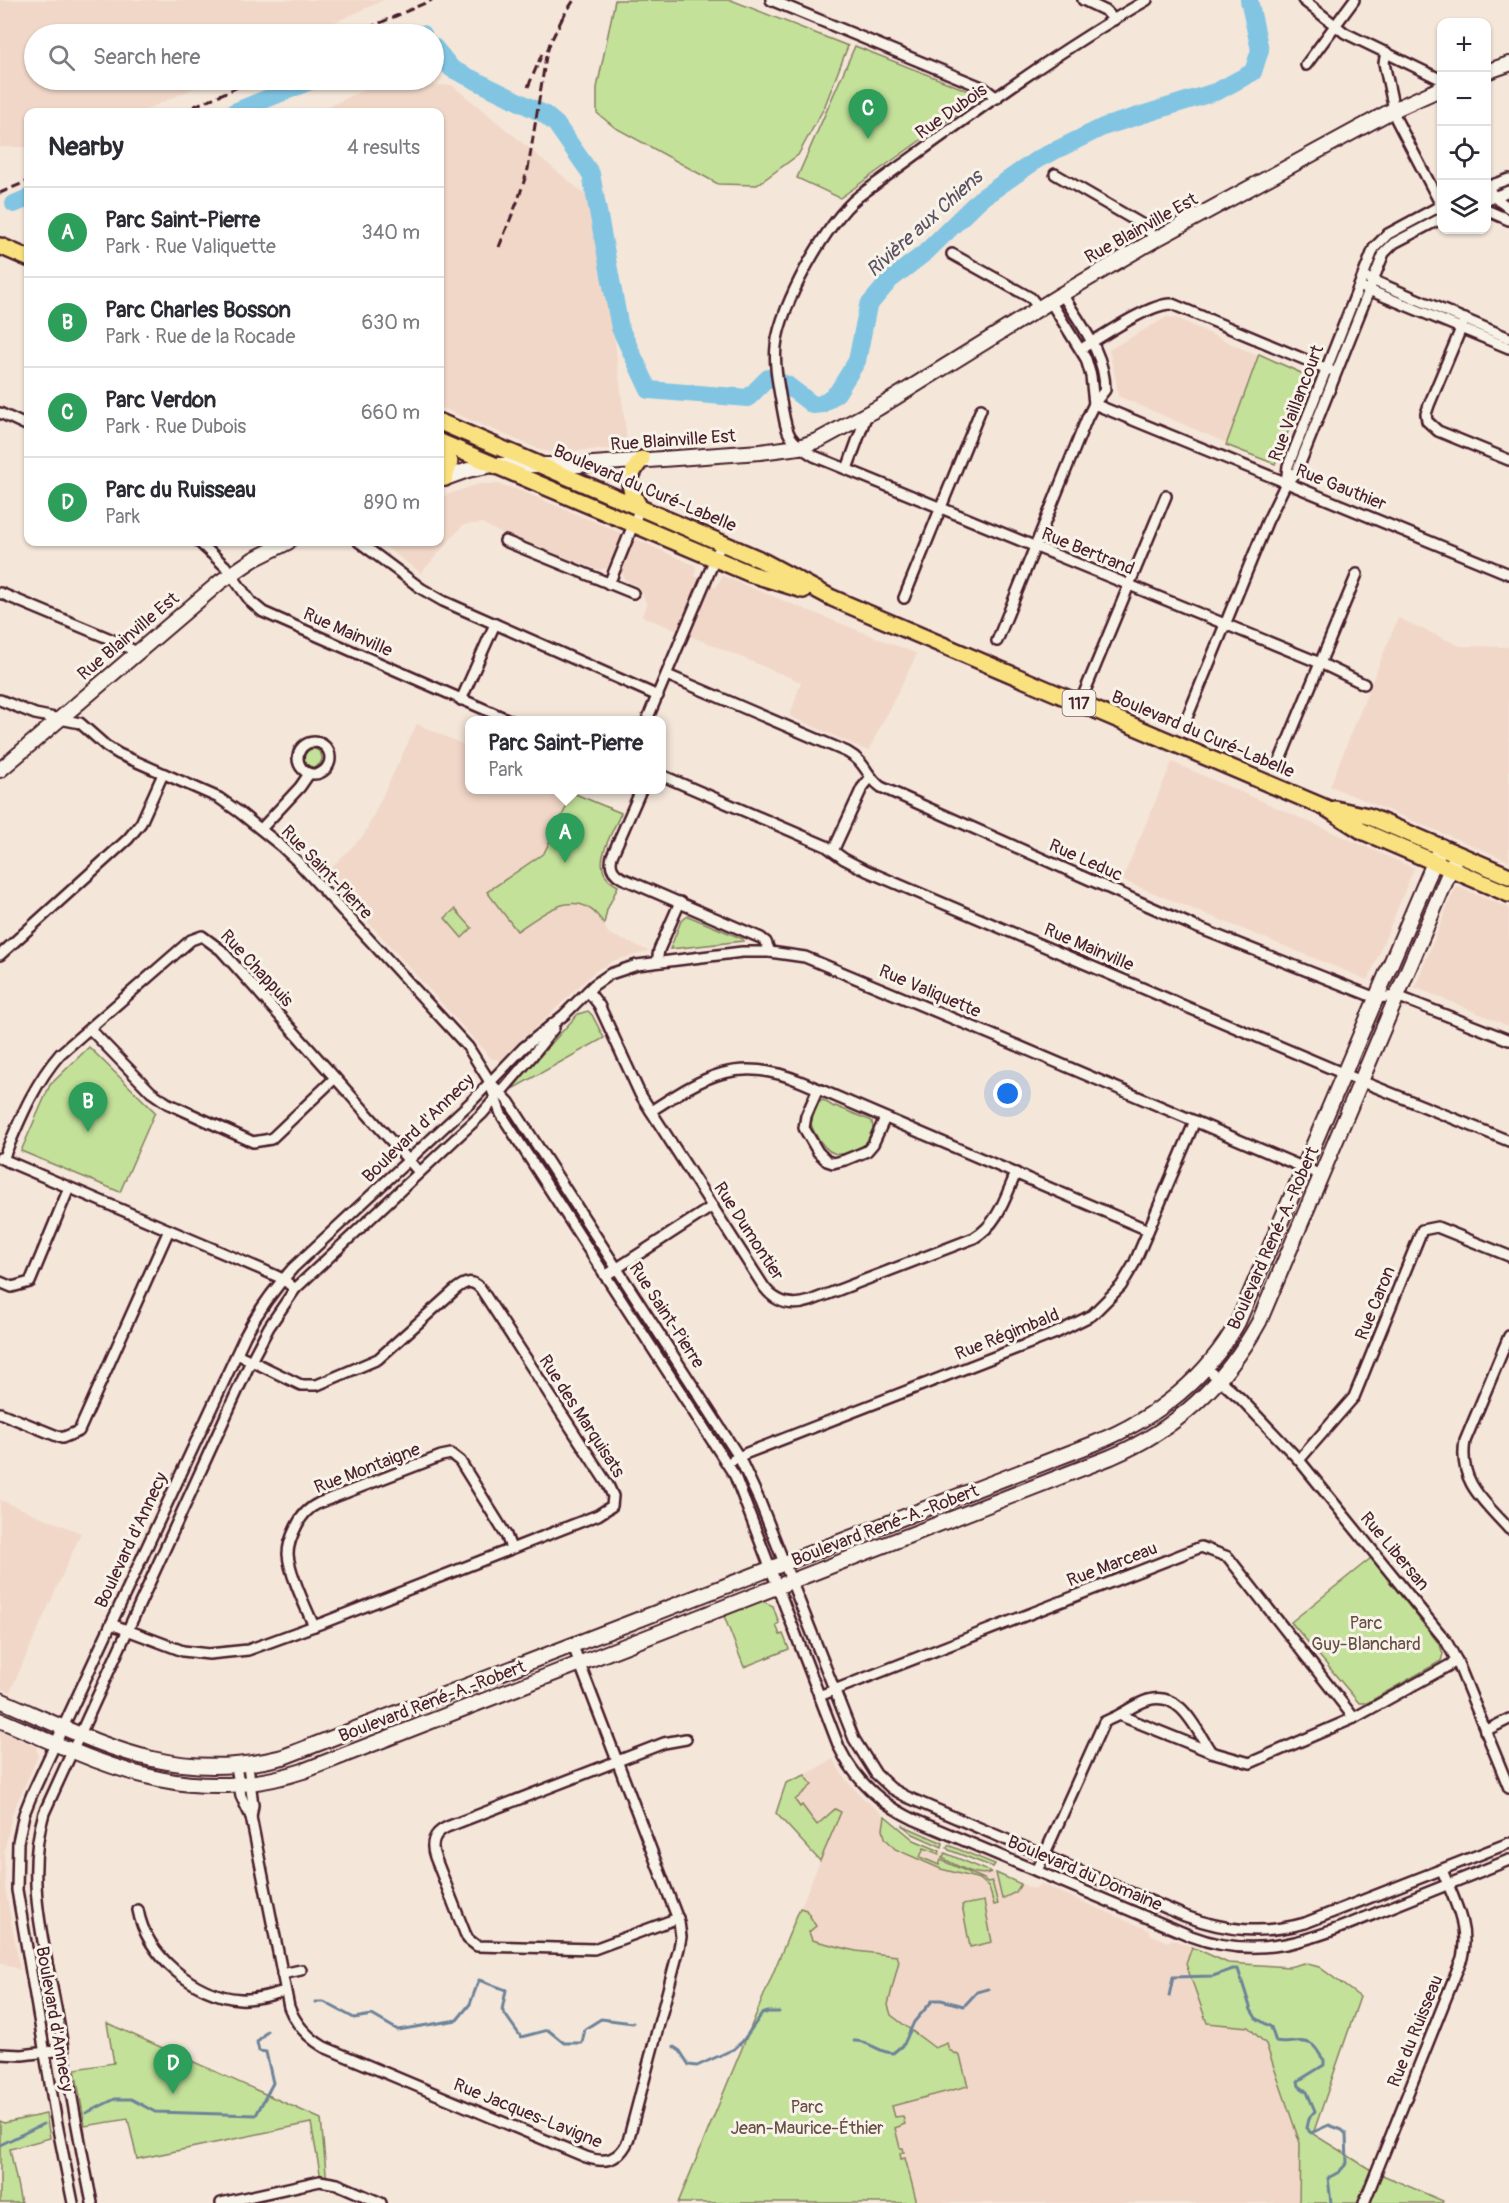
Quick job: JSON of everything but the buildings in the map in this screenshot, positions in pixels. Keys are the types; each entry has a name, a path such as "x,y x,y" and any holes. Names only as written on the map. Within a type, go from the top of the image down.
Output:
{"main road":[{"path":"0,246 24,256"},
{"name":"Boulevard du Curé-Labelle","path":"444,424 722,542 832,598 1326,808 1362,831 1509,894"},
{"name":"Boulevard du Curé-Labelle","path":"444,444 751,574 832,598"},
{"path":"444,450 450,462 444,475"},
{"path":"640,508 629,482 632,472 642,459"},
{"name":"Boulevard du Curé-Labelle","path":"1326,808 1368,816 1509,876"}],"street":[{"path":"771,0 984,88 997,98"},
{"path":"1083,0 1106,11 1114,20"},
{"name":"Rue Dubois","path":"799,447 787,433 776,374 776,345 783,317 801,278 838,216 859,196 997,98 1148,0"},
{"path":"1303,0 1350,36 1437,78"},
{"path":"1306,65 1354,0"},
{"path":"1386,52 1383,60 1396,119 1437,198"},
{"path":"1491,70 1509,64"},
{"name":"Rue Blainville Est","path":"444,478 493,465 544,466 770,451 799,447 819,440 867,414 1050,301 1156,240 1394,110 1437,90"},
{"path":"1055,174 1143,225 1156,240"},
{"path":"1491,185 1509,178"},
{"path":"1491,198 1509,191"},
{"path":"1491,199 1509,208"},
{"name":"Rue Vaillancourt","path":"1186,720 1267,522 1286,483 1297,471 1374,248 1383,237 1437,208"},
{"path":"1491,212 1509,220"},
{"name":"Rue Vaillancourt","path":"1331,371 1383,255 1390,246 1437,221"},
{"path":"952,254 1031,298 1050,301 1092,342 1101,361 1105,386 1105,390 1094,404 997,641"},
{"path":"1363,276 1509,348"},
{"path":"1359,286 1463,324 1509,338"},
{"path":"1050,301 1081,349 1089,370 1094,404"},
{"path":"1081,349 1149,310 1161,305 1172,304 1331,371"},
{"path":"1463,324 1427,409 1427,421 1438,431 1509,460"},
{"name":"Rue Gauthier","path":"1094,404 1509,574"},
{"path":"904,598 981,409"},
{"path":"0,413 24,424"},
{"path":"847,469 867,414"},
{"name":"Rue Bertrand","path":"799,447 814,456 1320,663 1364,684"},
{"path":"493,465 501,448"},
{"path":"536,483 544,466"},
{"path":"1080,703 1166,496"},
{"path":"609,584 640,508"},
{"path":"505,541 633,593"},
{"path":"649,716 722,542"},
{"name":"Rue Mainville","path":"203,546 232,574 251,602 263,612 500,716"},
{"name":"Rue Blainville Est","path":"0,770 136,652 232,574 281,546"},
{"path":"364,546 429,593 658,696"},
{"path":"1281,760 1357,574"},
{"path":"0,593 120,643 136,652"},
{"path":"462,700 495,624"},
{"name":"Rue Leduc","path":"667,675 847,752 861,760 880,787 1196,927 1376,998 1397,996 1509,1040"},
{"name":"Rue Saint-Pierre","path":"0,700 35,714 80,723 112,750 219,798 240,812 296,860 465,1044 498,1095 501,1114 727,1464 778,1567 792,1581"},
{"path":"0,955 128,839 141,823 163,774"},
{"path":"261,829 309,774"},
{"name":"Rue Mainville","path":"666,777 833,851 867,871 1344,1074 1509,1141"},
{"path":"833,851 862,788 871,777"},
{"path":"639,794 612,856 612,869 622,878 760,938 766,942 770,952"},
{"name":"Boulevard René-A.-Robert","path":"0,1700 123,1752 154,1761 192,1766 242,1766 306,1750 1121,1433 1148,1418 1174,1400 1206,1368 1227,1341 1243,1312 1441,846"},
{"name":"Boulevard René-A.-Robert","path":"0,1720 122,1771 154,1779 192,1785 244,1784 276,1779 303,1771 1130,1449 1155,1435 1184,1415 1220,1380 1243,1349 1258,1322 1458,854"},
{"path":"657,962 659,950 680,902"},
{"name":"Rue Chappuis","path":"1,1159 28,1101 60,1054 191,940 202,936 221,950 419,1172"},
{"name":"Boulevard d'Annecy","path":"73,2203 44,2053 18,1899 16,1864 19,1838 24,1814 63,1727 256,1315 283,1280 523,1048 614,971 657,962 742,952 770,952"},
{"name":"Rue Valiquette","path":"770,952 820,962 1321,1175"},
{"name":"Rue Dumontier","path":"588,991 599,1005 637,1088 651,1112 767,1291 780,1301 800,1304 977,1237 996,1217 1016,1173"},
{"name":"Boulevard d'Annecy","path":"92,2203 37,1901 35,1865 37,1841 44,1813 251,1361 273,1320 295,1289 498,1095 564,1015"},
{"path":"90,1029 151,1092 167,1103 253,1142 271,1139 335,1078"},
{"path":"651,1112 698,1082 722,1073 772,1071 1148,1230"},
{"path":"818,1089 806,1116 804,1128 818,1152 827,1161 840,1161 867,1151 873,1144 885,1118"},
{"name":"Rue Saint-Pierre","path":"498,1095 509,1102 739,1457 754,1486 778,1567 777,1586"},
{"name":"Rue Régimbald","path":"727,1464 739,1457 1080,1322 1103,1305 1121,1286 1131,1269 1196,1121"},
{"path":"1,1159 283,1280 295,1289"},
{"path":"0,1282 12,1287 30,1282 69,1188"},
{"path":"605,1276 712,1206"},
{"name":"Rue Caron","path":"1299,1460 1354,1397 1422,1230 1437,1227 1509,1256"},
{"path":"0,1413 62,1438 80,1431 169,1230"},
{"name":"Rue des Marquisats","path":"111,1624 183,1651 217,1654 239,1652 314,1626 603,1512 612,1506 613,1496 608,1485 476,1284 468,1282 459,1286 378,1359 317,1385 301,1385 237,1354"},
{"path":"1509,1336 1465,1441 1462,1458 1467,1476 1480,1497 1509,1529"},
{"name":"Rue Libersan","path":"1206,1368 1241,1399 1299,1460 1446,1641 1457,1661 1509,1788"},
{"name":"Rue Montaigne","path":"314,1626 290,1565 288,1551 301,1517 307,1510 319,1503 451,1454 460,1461 506,1534 512,1548"},
{"name":"Rue Marceau","path":"819,1696 1201,1547 1228,1557 1354,1718"},
{"name":"Boulevard du Domaine","path":"792,1581 858,1748 886,1783 921,1804 1209,1924 1235,1930 1255,1931 1305,1923 1509,1843"},
{"name":"Boulevard du Domaine","path":"777,1586 842,1754 856,1776 874,1795 893,1809 913,1819 1200,1940 1250,1948 1278,1947 1316,1937 1509,1860"},
{"name":"Rue Jacques-Lavigne","path":"242,1766 244,1807 251,1817 285,1992 289,2007 300,2027 324,2047 586,2157 606,2161 620,2154 628,2141 679,1948 681,1931 678,1918 573,1646"},
{"path":"1119,1715 1211,1752 1250,1763 1354,1718 1457,1661"},
{"path":"1037,1871 1104,1722 1148,1700 1164,1697 1182,1707 1211,1752"},
{"path":"1485,1731 1509,1719"},
{"path":"678,1918 594,1949 477,1946 466,1937 434,1852 435,1837 442,1829 670,1741 686,1739"},
{"name":"Rue du Ruisseau","path":"1364,2203 1466,1945 1465,1931 1442,1870"},
{"path":"138,1910 147,1937 169,1966 183,1978 221,1996 235,1999 248,2000 285,1992"},
{"path":"282,1974 301,1970"},
{"path":"0,2054 16,2056 63,2050"},
{"path":"221,2203 320,2181 337,2184 381,2203"}],"shaded area":[{"path":"0,0 384,0 331,24 24,24 24,90 190,90 150,108 24,108 24,147 0,147"},
{"path":"444,85 452,85 598,205 628,448 549,452 444,409 444,108 326,108 364,90 444,90"},
{"path":"1167,317 1179,319 1307,379 1273,463 1118,396 1109,350"},
{"path":"479,484 498,484 516,489 696,566 695,576 716,588 722,576 917,654 868,751 790,716 801,682 642,616 647,604 639,587 625,580 623,574 606,568 599,570 506,536 482,523 463,525 421,573 384,546 444,546 444,496"},
{"path":"1398,618 1460,646 1509,647 1509,861 1330,786"},
{"path":"417,724 465,745 465,794 573,794 544,853 505,879 517,931 555,906 575,903 596,913 609,934 649,951 613,961 595,971 504,1058 499,1060 491,1058 325,874 364,835"},
{"path":"1172,762 1414,868 1368,980 1122,880"},
{"path":"1456,886 1509,908 1509,1026 1415,987"},
{"path":"0,1500 81,1533 10,1692 0,1688"},
{"path":"0,1730 36,1746 38,1756 12,1814 4,1852 5,1887 20,1970 0,1962"},
{"path":"833,1759 846,1780 863,1798 914,1840 1034,1889 1041,1884 1149,1930 1150,1934 1168,1942 1172,1939 1192,1947 1187,1964 1266,2044 1300,2143 1299,2203 678,2203 820,1861 776,1813 786,1783"}],"green space":[{"path":"615,0 731,0 848,46 824,108 798,155 757,185 718,184 614,127 597,113 597,88"},
{"path":"855,46 974,93 978,99 840,198 797,178"},
{"path":"1259,354 1310,377 1275,464 1226,445"},
{"path":"313,749 319,752 322,758 319,764 313,767 307,764 304,758 307,752"},
{"path":"573,794 621,813 607,842 602,862 604,872 618,886 607,910 604,924 594,912 583,905 572,903 550,910 517,931 487,892 544,853"},
{"path":"455,909 472,928 462,938 445,918"},
{"path":"688,916 743,939 743,941 670,949 681,921"},
{"path":"588,1011 604,1038 514,1088 515,1084 578,1014"},
{"path":"89,1047 155,1112 120,1192 21,1151 50,1085"},
{"path":"823,1100 834,1107 872,1121 873,1128 866,1144 841,1154 836,1154 825,1147 814,1132 811,1123 817,1104"},
{"path":"541,1167 556,1183 603,1256 598,1259"},
{"path":"622,1285 726,1445 721,1448 618,1288"},
{"name":"Parc Guy-Blanchard","path":"1371,1558 1440,1645 1443,1654 1441,1661 1367,1703 1359,1703 1291,1622"},
{"path":"762,1601 773,1606 779,1623 776,1625 780,1635 783,1634 789,1649 744,1667 724,1616"},
{"path":"805,1775 812,1785 795,1800 800,1807 802,1805 817,1825 835,1809 841,1812 820,1861 776,1813 786,1783"},
{"path":"885,1816 914,1840 940,1851 939,1854 924,1848 920,1857 939,1865 941,1860 987,1882 992,1881 998,1904 994,1905 989,1887 980,1879 941,1869 895,1849 885,1838 883,1829"},
{"path":"902,1825 943,1843 942,1847 913,1834"},
{"path":"948,1845 995,1864 993,1867 949,1850"},
{"path":"945,1853 991,1872 980,1874 966,1870 942,1858"},
{"path":"996,1873 1021,1884 1016,1892 1002,1899"},
{"path":"984,1901 992,1942 970,1947 962,1905"},
{"name":"Parc Jean-Maurice-Éthier","path":"800,1908 806,1910 816,1926 809,1932 812,1940 856,1951 897,1956 899,1961 888,2005 891,2015 935,2048 947,2043 949,2050 960,2056 968,2086 892,2106 895,2117 903,2116 905,2124 895,2128 900,2148 903,2148 904,2152 900,2153 901,2159 905,2158 917,2203 678,2203"},
{"path":"1192,1947 1228,1963 1289,1967 1304,1963 1319,1967 1360,1997 1313,2134 1371,2170 1443,2201 1442,2203 1299,2203 1300,2143 1266,2044 1248,2027 1207,2023 1186,1964"},
{"path":"107,2023 321,2119 327,2183 322,2184 311,2123 137,2159 128,2119 85,2126 75,2069 114,2063"},
{"path":"46,2114 50,2138 10,2149 21,2203 0,2203 0,2121 4,2123"}],"waterway":[{"name":"Rivière aux Chiens","path":"444,59 452,69 544,114 556,124 591,174 620,328 649,390 748,398 768,378 787,385 813,405 822,404 837,393 857,361 868,306 890,280 926,252 979,200 1038,159 1103,127 1218,91 1253,72 1260,50 1249,0"},
{"name":"Rivière aux Chiens","path":"244,108 288,90"},
{"name":"Rivière aux Chiens","path":"14,204 24,200"},
{"path":"1169,1996 1173,1977 1213,1976 1238,1969 1251,2010 1256,2018 1271,2027 1276,2042 1307,2042 1313,2045 1324,2060 1324,2065 1298,2081 1299,2086 1307,2092 1315,2111 1308,2119 1306,2128 1311,2133 1329,2125 1346,2134 1347,2163 1339,2172 1328,2178 1331,2203"},
{"path":"315,2002 324,2002 354,2018 372,2015 398,2030 457,2020 470,2004 479,1980 506,1990 502,2010 521,2037 548,2030 564,2043 582,2043 585,2029 601,2019 633,2023"},
{"path":"854,2041 864,2042 893,2053 904,2044 914,2022 933,2000 964,2006 977,1992 988,1989"},
{"path":"674,2047 680,2051 689,2065 697,2066 734,2049 742,2042 762,2014 779,2012"},
{"path":"86,2113 115,2099 131,2099 155,2112 256,2115 273,2083 266,2052 259,2051 257,2042 267,2031"},
{"path":"0,2145 43,2124"}],"railway":[{"path":"378,24 432,0"},
{"path":"561,20 574,0"},
{"path":"499,247 528,169 546,56 564,15"},
{"path":"528,87 542,54"},
{"path":"190,108 231,90"},
{"path":"0,193 24,183"}],"place":[{"name":"Parc Verdon","path":"868,139"},
{"name":"Parc Saint-Pierre","path":"565,863"},
{"name":"Parc Charles Bosson","path":"88,1132"},
{"name":"Parc du Ruisseau","path":"173,2094"}]}
